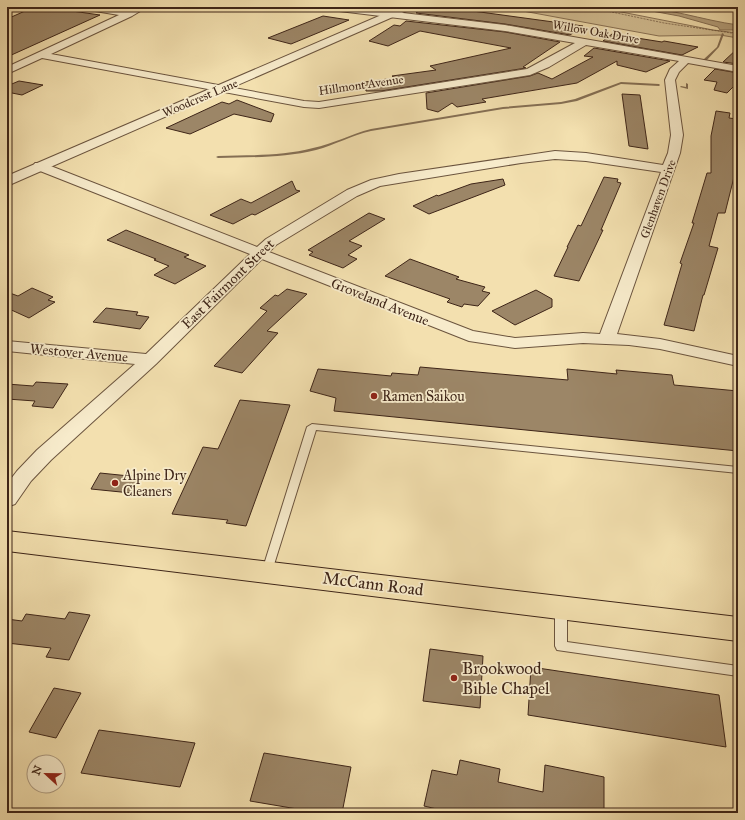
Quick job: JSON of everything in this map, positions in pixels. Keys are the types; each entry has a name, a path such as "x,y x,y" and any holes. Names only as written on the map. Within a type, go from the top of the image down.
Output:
{"main road":[{"name":"McCann Road","path":"7,541 267,571 738,629"}],"street":[{"path":"89,7 129,14"},
{"path":"7,71 143,7"},
{"name":"Willow Oak Drive","path":"331,7 500,28 738,68"},
{"name":"Woodcrest Lane","path":"7,181 408,7"},
{"name":"Hillmont Avenue","path":"41,55 304,104 332,104 530,72 584,42"},
{"name":"Glenhaven Drive","path":"607,339 676,149 677,135 670,80 674,71 686,60"},
{"name":"East Fairmont Street","path":"7,499 29,470 150,360 258,253 283,234 340,199 363,188 390,180 526,158 555,155 586,157 669,170"},
{"name":"Groveland Avenue","path":"40,166 455,331 475,337 503,342 522,343 576,338 607,339 660,344 738,361"},
{"name":"Westover Avenue","path":"7,346 150,360"}],"lane":[{"path":"267,571 312,427 738,470"},
{"path":"561,607 561,646 738,671"}],"path":[{"path":"563,7 574,10 607,11 664,23 738,34"}],"shaded area":[{"path":"501,7 596,7 713,30 738,33 738,38 720,35 659,36"},
{"path":"630,7 671,11 738,25 738,30 720,30 718,27 679,16"}],"building":[{"path":"34,7 44,7 100,15 7,57 7,19"},
{"path":"424,7 455,11 458,9 583,26 570,35 505,24 416,13"},
{"path":"323,16 349,20 291,44 268,38"},
{"path":"406,21 505,32 560,42 523,67 526,68 381,91 366,91 365,82 395,78 392,76 436,70 430,66 511,48 420,31 388,46 369,41 394,25 400,26"},
{"path":"612,34 698,47 682,55 603,41"},
{"path":"594,48 670,61 646,72 617,65 617,61 577,83 482,99 486,102 457,107 452,103 438,112 427,109 426,93 530,76 538,73 552,79 593,57 584,56"},
{"path":"738,48 738,64 723,62"},
{"path":"715,69 738,73 738,82 727,93 714,90 717,82 704,80"},
{"path":"19,81 43,85 22,95 7,92 7,86"},
{"path":"622,94 640,95 648,149 629,146"},
{"path":"237,100 274,114 271,122 234,114 190,134 166,128 222,102 229,104"},
{"path":"716,111 730,113 729,118 737,119 735,129 738,129 738,165 725,213 718,213 709,246 718,248 703,295 694,331 664,325 682,264 680,263 694,223 692,223 707,173 711,173 711,136"},
{"path":"604,177 618,179 617,182 621,183 601,230 603,230 579,281 554,276 578,225 581,226"},
{"path":"503,179 505,185 429,214 413,206 437,195 438,196 471,184"},
{"path":"292,181 296,190 300,191 255,215 252,214 233,224 210,215 241,199 251,203"},
{"path":"369,213 385,219 349,241 362,246 348,255 357,259 343,268 309,255 313,252 308,250"},
{"path":"126,230 189,255 184,257 206,266 175,284 154,275 169,266 154,260 156,259 107,240"},
{"path":"410,259 459,277 456,279 485,287 482,291 490,293 478,306 464,304 462,307 447,302 450,299 385,276"},
{"path":"32,288 53,297 48,300 55,302 29,318 7,308 7,292 18,296"},
{"path":"287,289 307,294 267,331 278,333 242,373 214,366 267,311 260,308 275,295 278,296"},
{"path":"536,290 552,299 552,307 515,325 492,311"},
{"path":"106,308 138,312 136,315 149,317 140,329 93,322"},
{"path":"420,367 568,380 567,369 617,374 616,370 672,375 674,385 738,391 738,451 334,411 336,398 310,391 318,369 391,376 392,373 418,375"},
{"path":"36,382 68,384 53,408 32,406 35,401 7,399 7,384 33,386"},
{"path":"240,400 290,405 246,526 226,523 228,520 172,514 203,447 218,449"},
{"name":"Alpine Dry Cleaners","path":"100,473 139,477 131,493 91,489"},
{"path":"69,612 90,615 69,660 46,657 51,648 7,643 7,619 22,621 26,614 65,619"},
{"name":"Brookwood Bible Chapel","path":"430,649 483,656 480,708 423,701"},
{"path":"531,667 719,695 726,747 528,715"},
{"path":"54,688 81,693 56,738 29,732"},
{"path":"99,730 195,743 180,787 81,773"},
{"path":"264,753 351,767 342,813 321,813 250,801"},
{"path":"460,760 500,769 498,782 543,792 545,765 604,777 604,813 454,813 424,806 432,770 457,775"}],"waterway":[{"path":"705,60 718,47 723,34"},
{"path":"218,157 259,156 301,152 328,145 365,131 503,108 561,103 576,100 621,83 659,85"},
{"path":"681,87 687,88 687,84"}],"place":[{"name":"Ramen Saikou","path":"374,396"},
{"name":"Alpine Dry Cleaners","path":"115,483"},
{"name":"Brookwood Bible Chapel","path":"454,678"}]}
